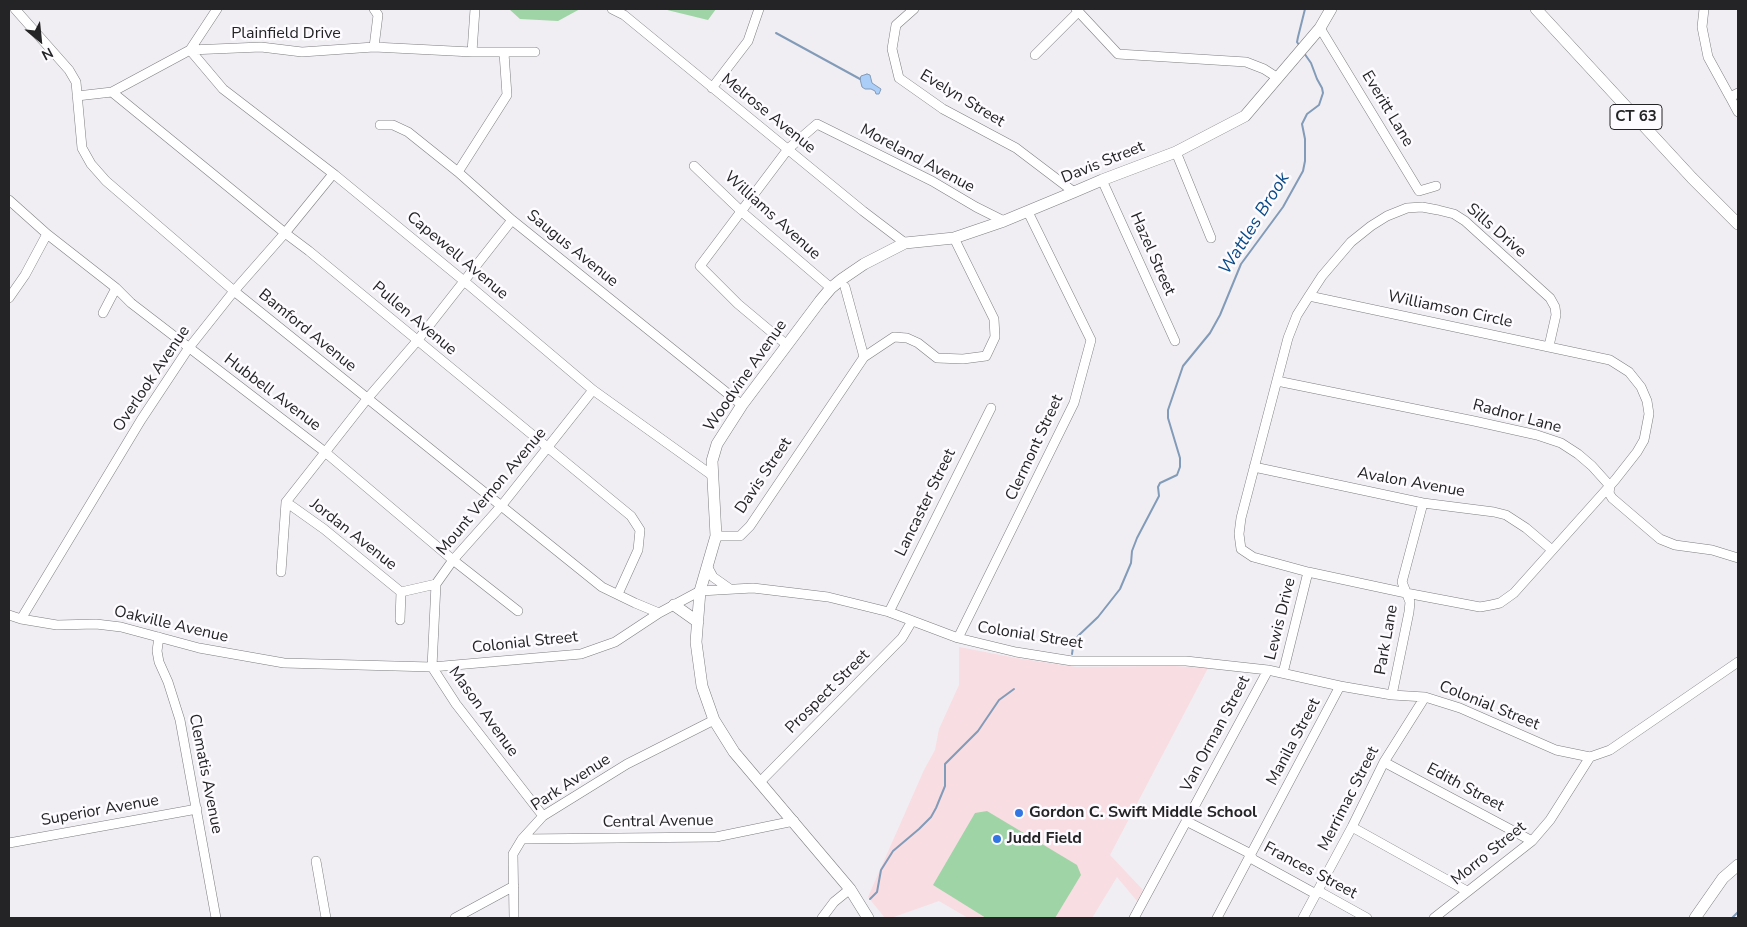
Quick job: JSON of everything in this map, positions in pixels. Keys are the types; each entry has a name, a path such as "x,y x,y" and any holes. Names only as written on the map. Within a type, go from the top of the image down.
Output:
{"main road":[{"name":"Davis Street","path":"844,283 864,264 905,242 954,238 1004,221 1102,180 1176,152 1245,116 1317,31 1331,9"},
{"name":"CT 63","path":"1536,9 1692,178 1738,224"},
{"name":"Woodvine Avenue","path":"716,536 712,462 717,444 742,405 831,288 844,283"},
{"path":"716,536 700,591 696,642 702,686 714,720 734,752 850,889 868,918"},
{"path":"674,605 698,622"},
{"path":"1695,918 1723,878 1738,865"}],"street":[{"name":"Bamford Avenue","path":"15,9 69,70 76,82 82,148 91,164 106,181 234,291 602,587 659,613"},
{"path":"190,50 217,9"},
{"path":"374,9 378,15 374,47"},
{"path":"472,52 475,9"},
{"name":"Melrose Avenue","path":"612,9 624,16 863,211 905,242"},
{"path":"712,88 748,41 759,9"},
{"name":"Evelyn Street","path":"914,9 896,25 892,49 898,78 943,109 1016,148 1074,192"},
{"path":"1704,9 1702,27 1708,57 1738,112"},
{"path":"1035,55 1078,10 1118,54 1246,62 1264,69 1278,78"},
{"name":"Everitt Lane","path":"1317,31 1419,191 1436,186"},
{"name":"Plainfield Drive","path":"77,96 112,92 190,50 261,47 302,52 374,47 472,52 536,52"},
{"name":"Capewell Avenue","path":"190,50 223,89 333,174 593,390 712,476"},
{"path":"458,172 507,95 504,52"},
{"name":"Pullen Avenue","path":"112,92 309,251 631,516 640,530 638,550 618,594"},
{"path":"1730,98 1738,93"},
{"name":"Moreland Avenue","path":"788,149 817,124 932,181 1004,221"},
{"name":"Saugus Avenue","path":"380,125 393,126 408,132 458,172 512,220 742,405"},
{"path":"787,345 738,304 700,266 788,149"},
{"path":"1176,152 1211,238"},
{"name":"Williams Avenue","path":"694,166 742,212 831,288"},
{"name":"Overlook Avenue","path":"21,619 141,420 188,349 234,291 333,174"},
{"name":"Hazel Street","path":"1102,180 1175,342"},
{"name":"Hubbell Avenue","path":"9,200 47,234 116,288 131,303 188,349 325,452 453,560 518,611"},
{"name":"Sills Drive","path":"1309,296 1322,276 1351,242 1371,226 1387,216 1407,208 1438,210 1454,214 1465,221 1550,298 1555,307 1556,315 1549,346"},
{"name":"Clermont Street","path":"958,638 1074,403 1091,340 1028,212"},
{"path":"281,572 286,502 367,399 418,341 512,220"},
{"path":"9,298 25,275 47,234"},
{"path":"844,283 864,357 894,336 907,338 918,343 937,358 963,359 986,356 995,337 994,319 954,238"},
{"path":"103,313 116,288"},
{"name":"Williamson Circle","path":"1309,296 1610,360 1629,372 1641,387 1647,401 1649,414 1644,440 1638,452 1610,486 1514,593 1500,603 1491,606 1480,607 1406,593 1263,562 1247,555 1241,549 1239,534 1241,518 1288,338 1297,315 1309,296"},
{"name":"Davis Street","path":"716,536 740,536 750,526 864,357"},
{"name":"Radnor Lane","path":"1277,381 1537,435 1561,443 1578,454 1610,486 1609,493 1612,498 1660,539 1675,545 1712,550 1738,558"},
{"name":"Mount Vernon Avenue","path":"436,584 453,560 502,505 593,390"},
{"name":"Lancaster Street","path":"889,612 991,408"},
{"name":"Avalon Avenue","path":"1254,467 1423,503 1506,515 1526,528 1552,550"},
{"name":"Jordan Avenue","path":"286,502 324,529 401,592"},
{"name":"Park Lane","path":"1392,695 1410,602 1402,582 1423,503"},
{"path":"707,566 713,578 730,589"},
{"name":"Lewis Drive","path":"1284,673 1308,572"},
{"path":"400,620 401,592 436,584"},
{"name":"Mason Avenue","path":"436,584 432,667 456,704 543,816"},
{"name":"Colonial Street","path":"328,665 432,667 580,654 615,642 659,613 700,591 753,588 828,597 889,612 958,638 1016,652 1072,660 1186,661 1268,670 1392,695 1425,697 1460,708 1556,750 1590,757"},
{"name":"Oakville Avenue","path":"9,615 21,619 57,624 96,624 121,627 199,648 284,663 328,665"},
{"name":"Prospect Street","path":"760,782 902,638 912,621"},
{"name":"Clematis Avenue","path":"159,638 157,651 159,662 168,682 180,720 197,809 213,918"},
{"path":"1590,757 1610,750 1738,662"},
{"name":"Van Orman Street","path":"1134,918 1268,670"},
{"name":"Manila Street","path":"1217,918 1340,686"},
{"name":"Merrimac Street","path":"1303,918 1352,827 1384,762 1425,697"},
{"name":"Park Avenue","path":"514,918 513,854 522,839 543,816 627,764 714,720"},
{"name":"Morro Street","path":"1434,918 1532,841 1550,820 1590,757"},
{"name":"Edith Street","path":"1384,762 1532,841"},
{"name":"Superior Avenue","path":"9,843 197,809"},
{"name":"Central Avenue","path":"522,839 716,837 794,821"},
{"name":"Frances Street","path":"1186,821 1247,852 1254,860 1317,893 1322,893 1367,918"},
{"path":"1352,827 1467,891"},
{"path":"316,861 326,918"},
{"path":"455,918 514,886"},
{"path":"822,918 834,902 850,889"}],"shaded area":[{"name":"Gordon C. Swift Middle School","path":"959,647 1076,667 1173,666 1208,668 1110,855 1143,890 1137,901 1117,877 1092,918 968,918 939,901 891,918 885,918 868,897 924,770 935,750 939,729 959,685"}],"green space":[{"path":"509,9 580,9 558,21 520,19"},
{"path":"663,9 716,9 708,20"},
{"name":"Judd Field","path":"987,811 1077,865 1081,875 1055,918 986,918 933,885 975,813"}],"water":[{"path":"870,75 872,83 881,89 879,94 876,94 871,89 862,87 861,76"}],"waterway":[{"name":"Wattles Brook","path":"1299,45 1297,42 1305,9"},
{"path":"776,33 860,79"},
{"name":"Wattles Brook","path":"1072,654 1078,636 1098,617 1120,589 1131,563 1132,551 1137,538 1159,496 1158,487 1160,483 1177,475 1180,467 1180,458 1168,418 1168,410 1183,366 1210,333 1220,315 1241,264 1283,207 1303,171 1305,139 1302,124 1307,114 1319,105 1323,93 1311,63 1304,53"},
{"name":"Wattles Brook","path":"870,899 877,892 881,870 893,851 931,817 945,786 945,764 978,731 999,700 1014,689"},
{"path":"1732,918 1738,912"}],"place":[{"name":"Gordon C. Swift Middle School","path":"1019,813"},
{"name":"Judd Field","path":"997,839"}]}
